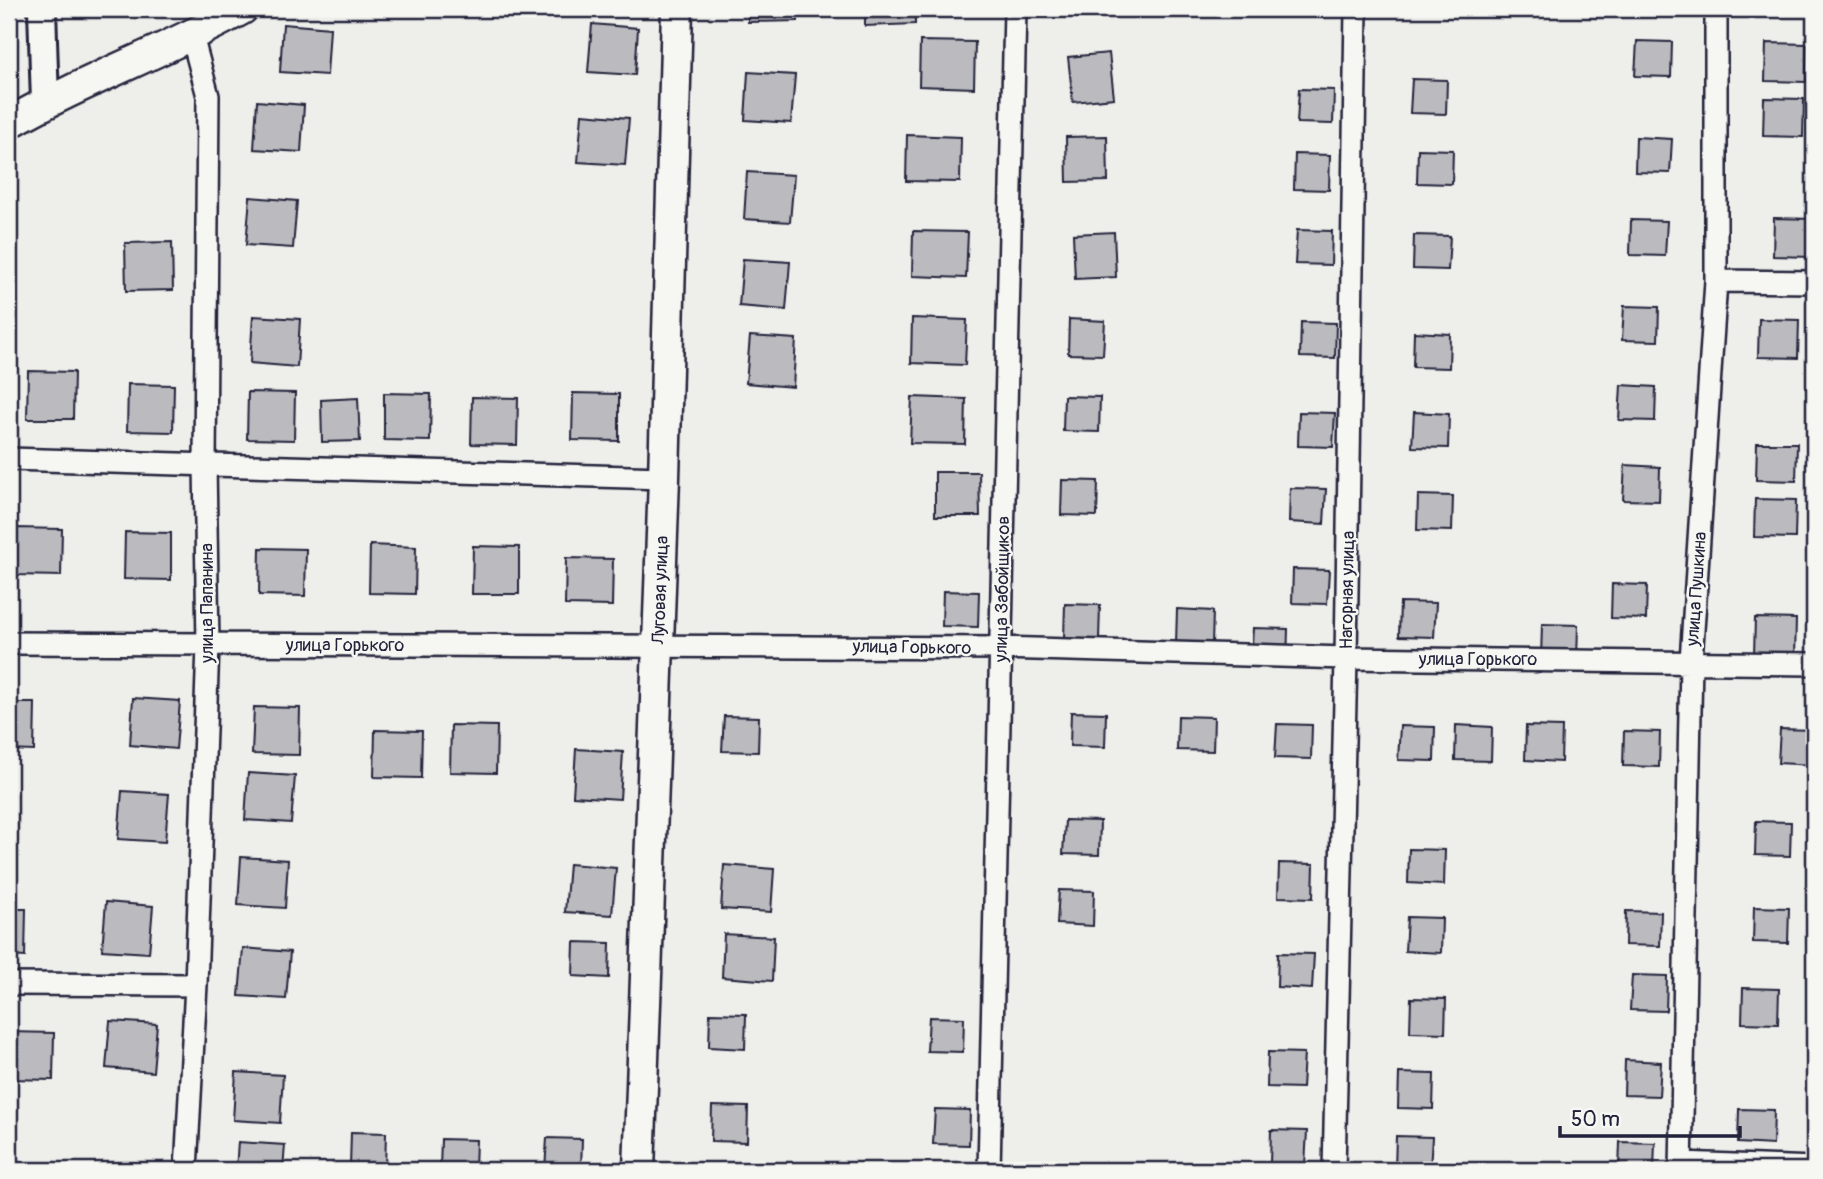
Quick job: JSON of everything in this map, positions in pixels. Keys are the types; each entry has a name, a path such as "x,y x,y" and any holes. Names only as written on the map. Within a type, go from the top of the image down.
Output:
{"main road":[{"path":"9,123 45,102 192,36 242,9"},
{"name":"Луговая улица","path":"639,1170 664,478 677,9"}],"street":[{"path":"41,9 45,102"},
{"name":"улица Забойщиков","path":"989,1170 1015,9"},
{"name":"Нагорная улица","path":"1334,1170 1346,658 1356,9"},
{"name":"улица Пушкина","path":"1681,1167 1691,661 1716,281 1716,9"},
{"name":"улица Папанина","path":"186,1170 196,985 208,645 205,464 208,96 192,36"},
{"path":"1716,281 1814,282"},
{"path":"9,458 664,478"},
{"name":"улица Горького","path":"9,643 1000,648 1346,658 1814,664"},
{"path":"9,984 196,985"},
{"path":"1681,1167 1814,1168"}],"building":[{"path":"748,9 798,9 798,21 748,22"},
{"path":"865,9 915,9 915,24 865,26"},
{"path":"283,24 330,28 327,75 280,72"},
{"path":"592,24 638,28 635,75 588,72"},
{"path":"920,41 975,42 974,88 919,86"},
{"path":"1637,41 1672,42 1671,77 1635,76"},
{"path":"1766,43 1807,44 1806,82 1765,81"},
{"path":"1109,53 1114,98 1073,102 1068,57"},
{"path":"748,72 795,75 791,123 745,120"},
{"path":"1412,79 1447,80 1446,114 1410,113"},
{"path":"1299,89 1334,90 1333,124 1297,123"},
{"path":"1764,98 1804,99 1803,137 1763,136"},
{"path":"257,101 304,105 301,152 254,149"},
{"path":"582,114 629,118 625,165 578,162"},
{"path":"907,135 961,137 960,182 906,181"},
{"path":"1107,136 1108,181 1067,182 1066,137"},
{"path":"1636,137 1672,139 1670,173 1635,172"},
{"path":"1418,149 1453,150 1452,184 1417,183"},
{"path":"1295,154 1330,155 1329,190 1294,189"},
{"path":"747,172 794,175 790,222 744,219"},
{"path":"250,197 297,201 293,248 246,245"},
{"path":"1774,218 1814,219 1813,257 1773,256"},
{"path":"1631,220 1667,221 1665,256 1630,255"},
{"path":"1297,230 1332,231 1331,265 1295,264"},
{"path":"913,231 968,232 966,278 912,276"},
{"path":"1114,232 1116,277 1075,279 1073,234"},
{"path":"1414,235 1450,236 1448,270 1413,269"},
{"path":"172,242 173,290 126,291 125,243"},
{"path":"743,259 790,262 786,310 739,306"},
{"path":"1624,306 1659,307 1658,341 1622,340"},
{"path":"253,316 300,319 297,367 250,363"},
{"path":"912,318 967,320 965,365 911,363"},
{"path":"1069,319 1105,321 1103,355 1068,354"},
{"path":"1759,319 1799,320 1798,358 1758,357"},
{"path":"1301,322 1336,323 1335,358 1300,357"},
{"path":"1414,332 1450,334 1449,368 1413,367"},
{"path":"750,336 796,339 793,387 746,383"},
{"path":"28,371 74,372 73,419 27,419"},
{"path":"128,384 174,385 173,432 127,431"},
{"path":"1621,385 1656,387 1655,421 1619,420"},
{"path":"248,392 295,393 294,440 247,439"},
{"path":"384,393 431,394 430,441 384,440"},
{"path":"573,393 619,394 619,441 572,440"},
{"path":"1064,396 1100,397 1099,432 1063,431"},
{"path":"472,397 518,398 517,445 471,444"},
{"path":"912,397 966,399 965,444 910,443"},
{"path":"358,398 360,441 322,442 321,400"},
{"path":"1299,412 1335,413 1333,447 1298,446"},
{"path":"1414,412 1449,414 1448,448 1412,447"},
{"path":"1757,443 1797,443 1796,481 1756,480"},
{"path":"1625,465 1660,467 1659,501 1623,500"},
{"path":"935,472 979,472 980,516 935,516"},
{"path":"1062,480 1098,481 1097,516 1061,515"},
{"path":"1290,488 1326,489 1324,524 1289,522"},
{"path":"1418,495 1453,496 1452,531 1417,530"},
{"path":"1755,499 1796,500 1795,538 1754,537"},
{"path":"16,528 62,529 61,576 15,575"},
{"path":"125,532 171,533 171,580 124,579"},
{"path":"370,545 416,547 415,594 369,593"},
{"path":"473,546 519,547 519,594 472,594"},
{"path":"260,548 306,549 305,596 259,595"},
{"path":"566,558 613,559 612,606 565,605"},
{"path":"1293,569 1329,570 1327,604 1292,603"},
{"path":"1612,584 1647,585 1646,619 1611,618"},
{"path":"943,591 979,592 978,627 942,626"},
{"path":"1400,602 1436,603 1434,637 1399,636"},
{"path":"1065,604 1100,605 1099,640 1064,639"},
{"path":"1177,609 1213,611 1212,645 1176,644"},
{"path":"1755,618 1796,619 1795,657 1754,656"},
{"path":"1542,624 1578,625 1577,660 1541,659"},
{"path":"1253,628 1288,629 1287,664 1251,662"},
{"path":"133,698 180,701 176,749 130,745"},
{"path":"9,703 35,703 34,751 9,750"},
{"path":"254,707 300,708 299,755 252,754"},
{"path":"1071,712 1106,713 1105,747 1070,746"},
{"path":"724,716 759,717 758,752 722,751"},
{"path":"1178,716 1214,717 1213,751 1177,750"},
{"path":"1277,724 1312,725 1311,759 1275,758"},
{"path":"451,725 497,726 496,773 450,772"},
{"path":"1456,725 1492,727 1491,761 1455,760"},
{"path":"1400,726 1435,727 1434,761 1398,760"},
{"path":"1526,726 1562,727 1561,762 1525,760"},
{"path":"1780,729 1814,730 1814,765 1778,763"},
{"path":"375,730 422,731 421,778 374,777"},
{"path":"1624,731 1660,732 1659,767 1623,766"},
{"path":"576,749 623,752 620,799 573,796"},
{"path":"248,773 295,776 291,823 245,820"},
{"path":"122,791 169,794 165,842 118,839"},
{"path":"1065,820 1100,821 1099,855 1063,854"},
{"path":"1756,821 1791,822 1790,856 1755,855"},
{"path":"1409,849 1445,850 1444,885 1408,883"},
{"path":"241,857 288,860 285,908 238,905"},
{"path":"1279,863 1314,864 1313,898 1278,897"},
{"path":"569,864 616,868 612,915 565,912"},
{"path":"724,865 774,869 771,912 721,909"},
{"path":"1059,890 1094,891 1093,926 1057,924"},
{"path":"106,902 153,906 149,953 102,950"},
{"path":"1754,907 1789,908 1788,943 1753,942"},
{"path":"9,909 26,909 25,957 9,956"},
{"path":"1626,911 1661,912 1660,946 1625,945"},
{"path":"1407,917 1442,918 1441,953 1405,951"},
{"path":"724,934 774,937 772,981 722,977"},
{"path":"574,942 610,943 609,978 573,976"},
{"path":"243,948 290,952 286,999 239,996"},
{"path":"1278,953 1314,954 1312,989 1277,987"},
{"path":"1632,975 1667,976 1666,1011 1630,1010"},
{"path":"1743,988 1779,989 1778,1024 1742,1023"},
{"path":"1411,998 1446,999 1445,1033 1410,1032"},
{"path":"710,1013 746,1014 745,1049 709,1047"},
{"path":"929,1017 964,1018 963,1052 927,1051"},
{"path":"110,1021 157,1024 153,1072 106,1068"},
{"path":"9,1032 54,1033 53,1080 9,1079"},
{"path":"1268,1052 1304,1053 1302,1088 1267,1087"},
{"path":"1625,1060 1661,1062 1659,1096 1624,1095"},
{"path":"236,1072 283,1075 280,1123 233,1120"},
{"path":"1399,1073 1434,1074 1433,1109 1398,1108"},
{"path":"712,1106 748,1107 747,1142 711,1141"},
{"path":"935,1109 970,1110 969,1145 933,1144"},
{"path":"1739,1109 1774,1110 1773,1145 1738,1143"},
{"path":"1271,1130 1307,1131 1305,1165 1270,1164"},
{"path":"351,1132 386,1133 385,1168 350,1167"},
{"path":"1396,1136 1432,1137 1430,1170 1395,1170"},
{"path":"547,1138 582,1139 581,1170 545,1170"},
{"path":"441,1139 476,1140 475,1170 440,1170"},
{"path":"238,1142 285,1145 283,1170 236,1170"},
{"path":"1620,1142 1655,1143 1654,1170 1619,1170"}]}
